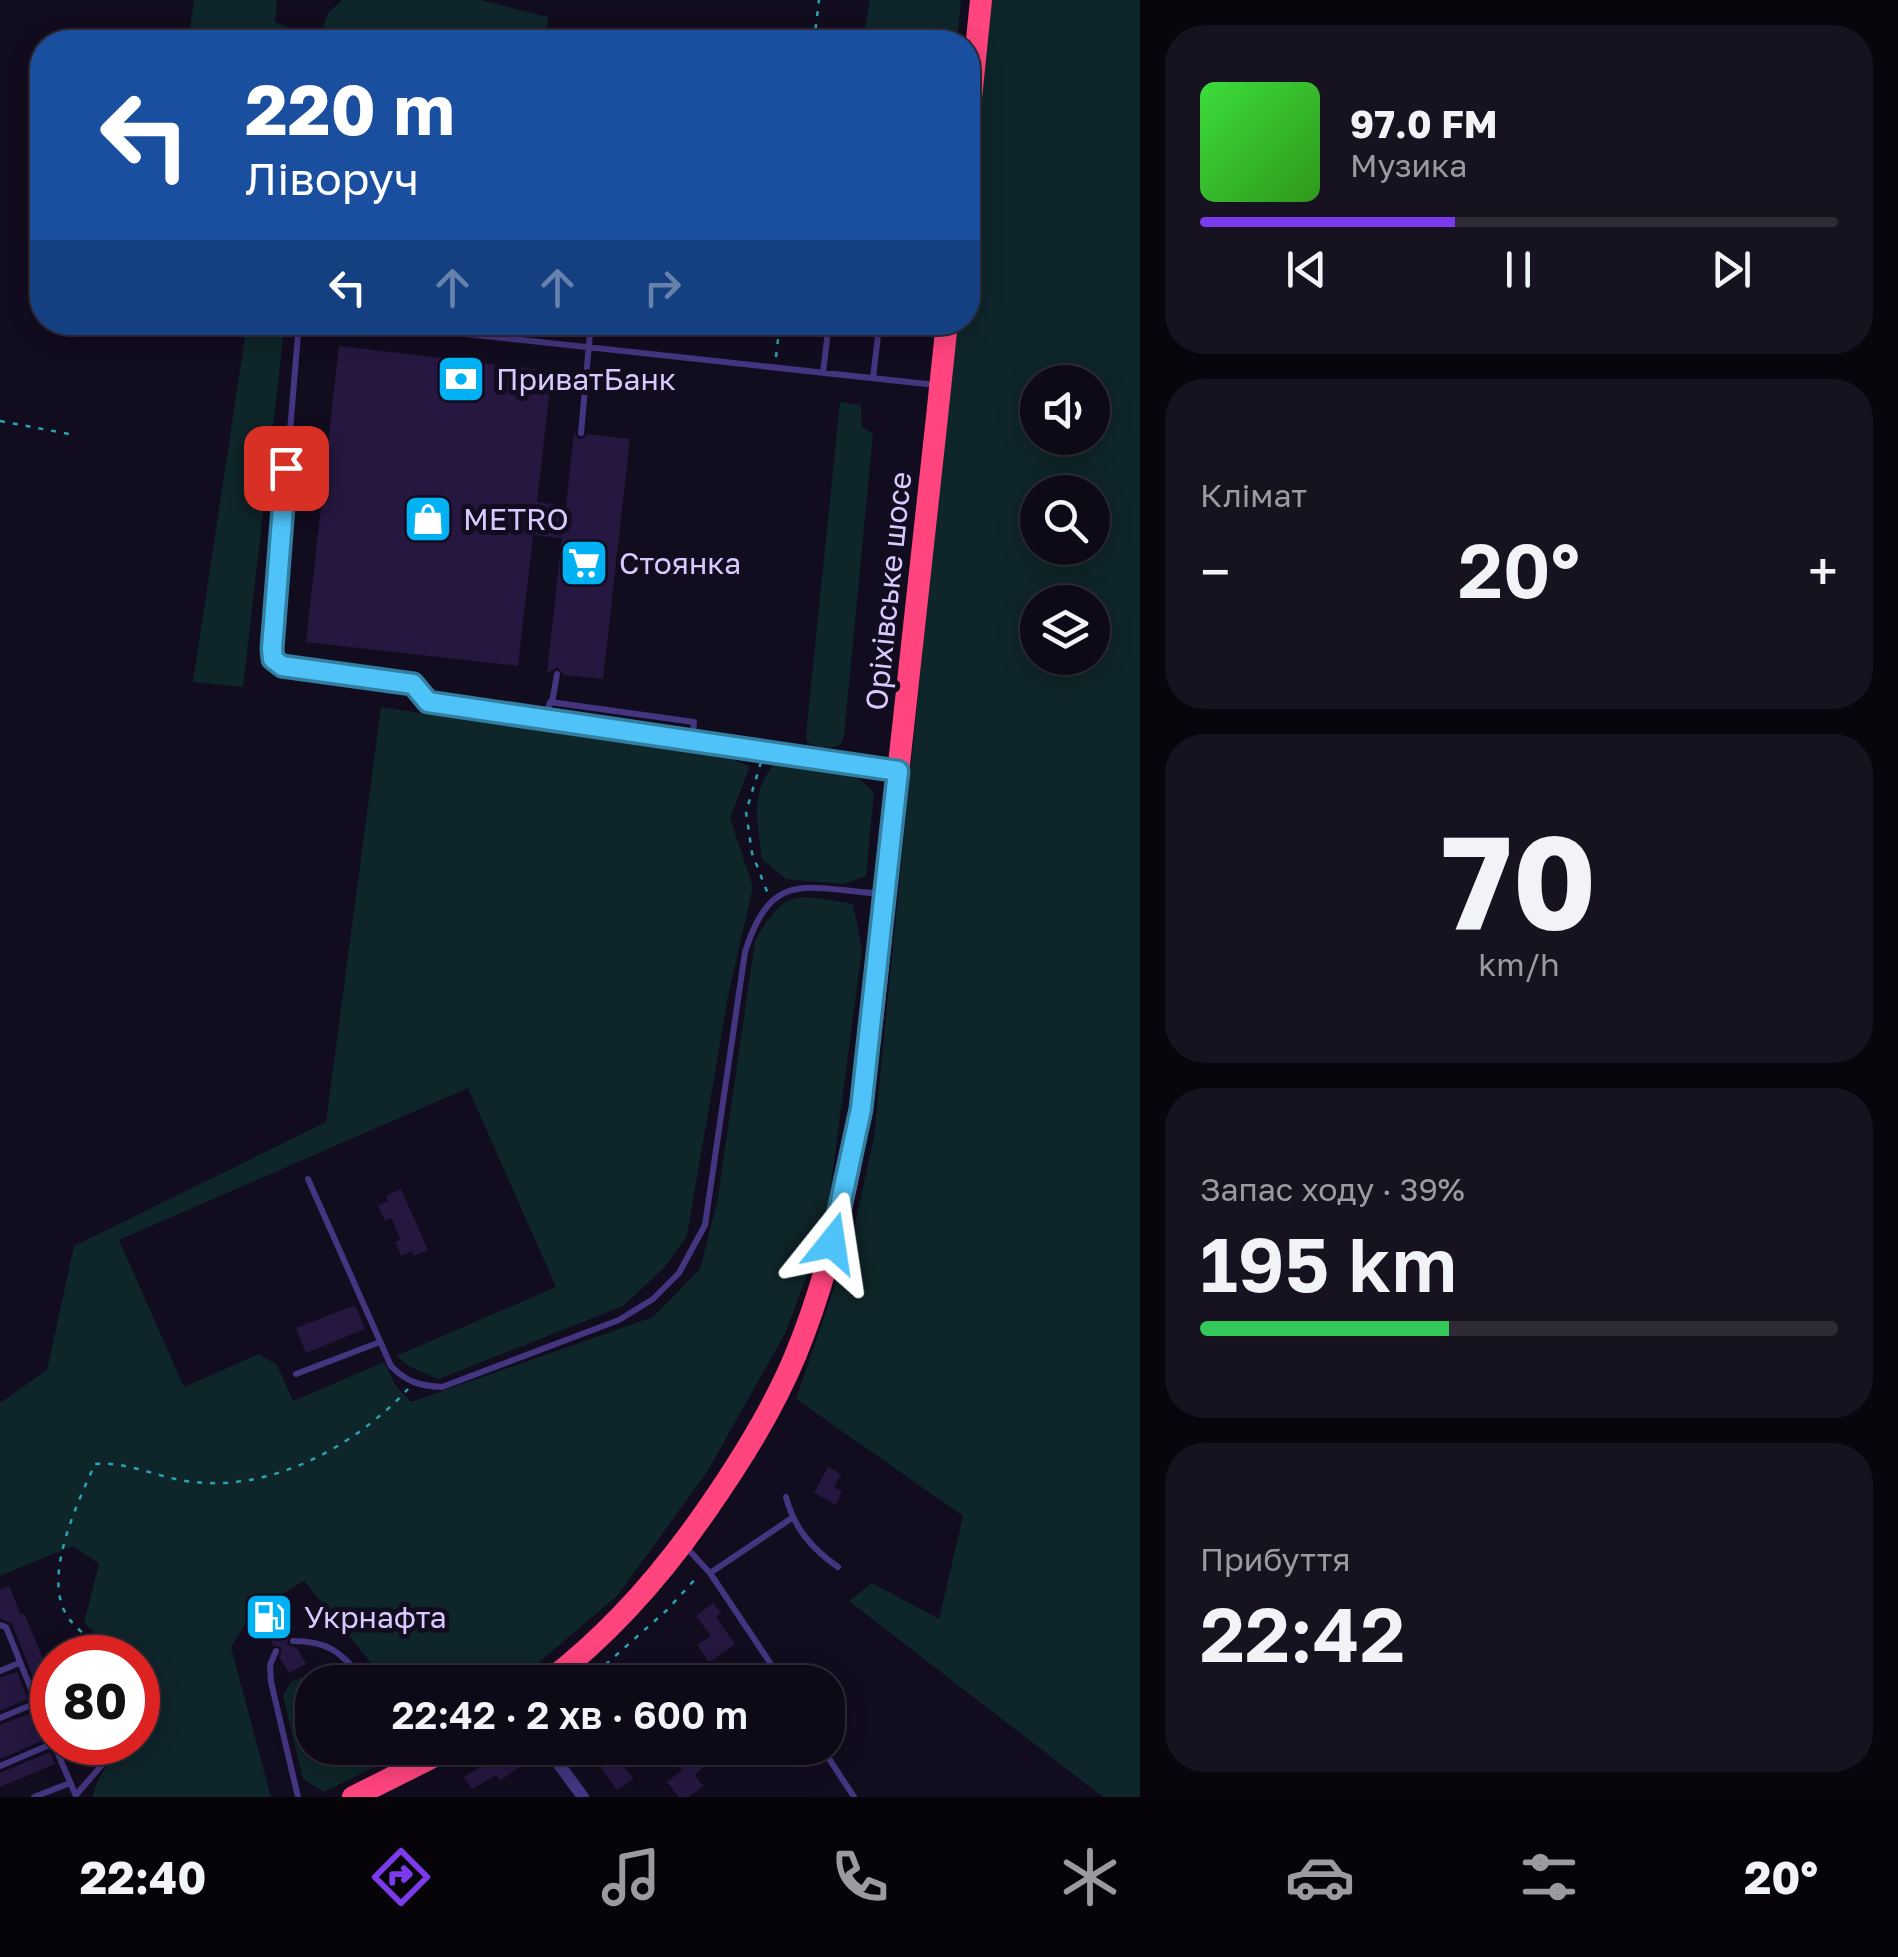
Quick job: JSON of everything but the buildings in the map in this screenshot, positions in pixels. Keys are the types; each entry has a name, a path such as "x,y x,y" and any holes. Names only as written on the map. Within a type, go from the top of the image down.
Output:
{"highway":[{"path":"978,30 981,0"},
{"name":"Оріхівське шосе","path":"567,1665 616,1623 683,1544 730,1477 772,1406 816,1296 846,1190 861,1109 946,335"},
{"path":"353,1797 411,1765"}],"street":[{"path":"559,1765 583,1797"}],"lane":[{"path":"298,335 273,659 282,666 413,684 428,702 898,771"},
{"path":"468,335 940,386"},
{"path":"581,433 591,335"},
{"path":"823,373 827,335"},
{"path":"872,378 878,335"},
{"path":"552,704 557,674"},
{"path":"546,719 548,705 552,704 694,722 692,741"},
{"path":"308,1178 391,1366 400,1376 442,1387 619,1320 653,1299 679,1273 704,1225 745,952 754,923 770,900 786,890 884,894"},
{"path":"296,1374 380,1342"},
{"path":"786,1497 792,1518 817,1552 838,1567"},
{"path":"708,1570 792,1518"},
{"path":"683,1544 708,1570 773,1665"},
{"path":"0,1624 6,1626 30,1687"},
{"path":"293,1641 315,1641 337,1650 351,1665"},
{"path":"276,1650 270,1665 271,1682 298,1797"},
{"path":"0,1671 20,1663"},
{"path":"0,1718 30,1705"},
{"path":"0,1766 30,1752"},
{"path":"63,1765 76,1796 103,1765"},
{"path":"833,1765 854,1797"},
{"path":"34,1797 70,1782"}],"path":[{"path":"815,30 819,0"},
{"path":"774,368 778,335"},
{"path":"0,421 69,434"},
{"path":"764,752 746,812 752,853 770,900"},
{"path":"86,1635 67,1617 59,1597 61,1557 75,1508 95,1464 114,1462 192,1482 259,1481 340,1445 394,1404 414,1382"},
{"path":"605,1665 708,1570"}],"green space":[{"path":"194,0 277,0 275,22 295,30 190,30"},
{"path":"342,0 480,0 548,17 547,30 322,30 328,13"},
{"path":"870,0 961,0 958,30 864,30"},
{"path":"987,0 1140,0 1140,1797 1103,1797 849,1601 872,1583 939,1619 963,1516 796,1399 853,1233 874,1137 954,335 980,335 980,74"},
{"path":"245,335 284,335 243,687 193,682"},
{"path":"840,402 861,405 862,427 873,434 844,736 841,744 824,748 807,742 806,735"},
{"path":"381,707 730,759 750,766 730,818 753,887 728,996 687,1236 664,1268 623,1306 439,1379 410,1367 396,1356 556,1287 468,1088 119,1240 184,1387 259,1354 277,1365 293,1401 384,1362 396,1386 411,1402 653,1317 700,1269 717,1203 755,941 775,911 794,898 853,904 862,949 826,1223 786,1332 707,1472 618,1595 536,1665 373,1665 304,1581 253,1611 231,1647 271,1797 93,1797 108,1765 160,1765 160,1635 96,1635 84,1623 99,1564 73,1546 0,1576 0,1403 47,1370 74,1246 326,1122"},
{"path":"774,765 858,778 874,792 866,876 843,884 786,879 762,859 758,798"},
{"path":"295,1680 295,1746 283,1696"},
{"path":"300,1765 378,1765 324,1792 303,1779"}],"place":[{"name":"ПриватБанк","path":"461,379"},
{"name":"METRO","path":"428,519"},
{"name":"Стоянка","path":"584,563"},
{"name":"Укрнафта","path":"269,1617"}],"route":[{"path":"286,468 272,649 273,659 282,666 413,684 428,702 898,771 861,1109 832,1243"}]}
